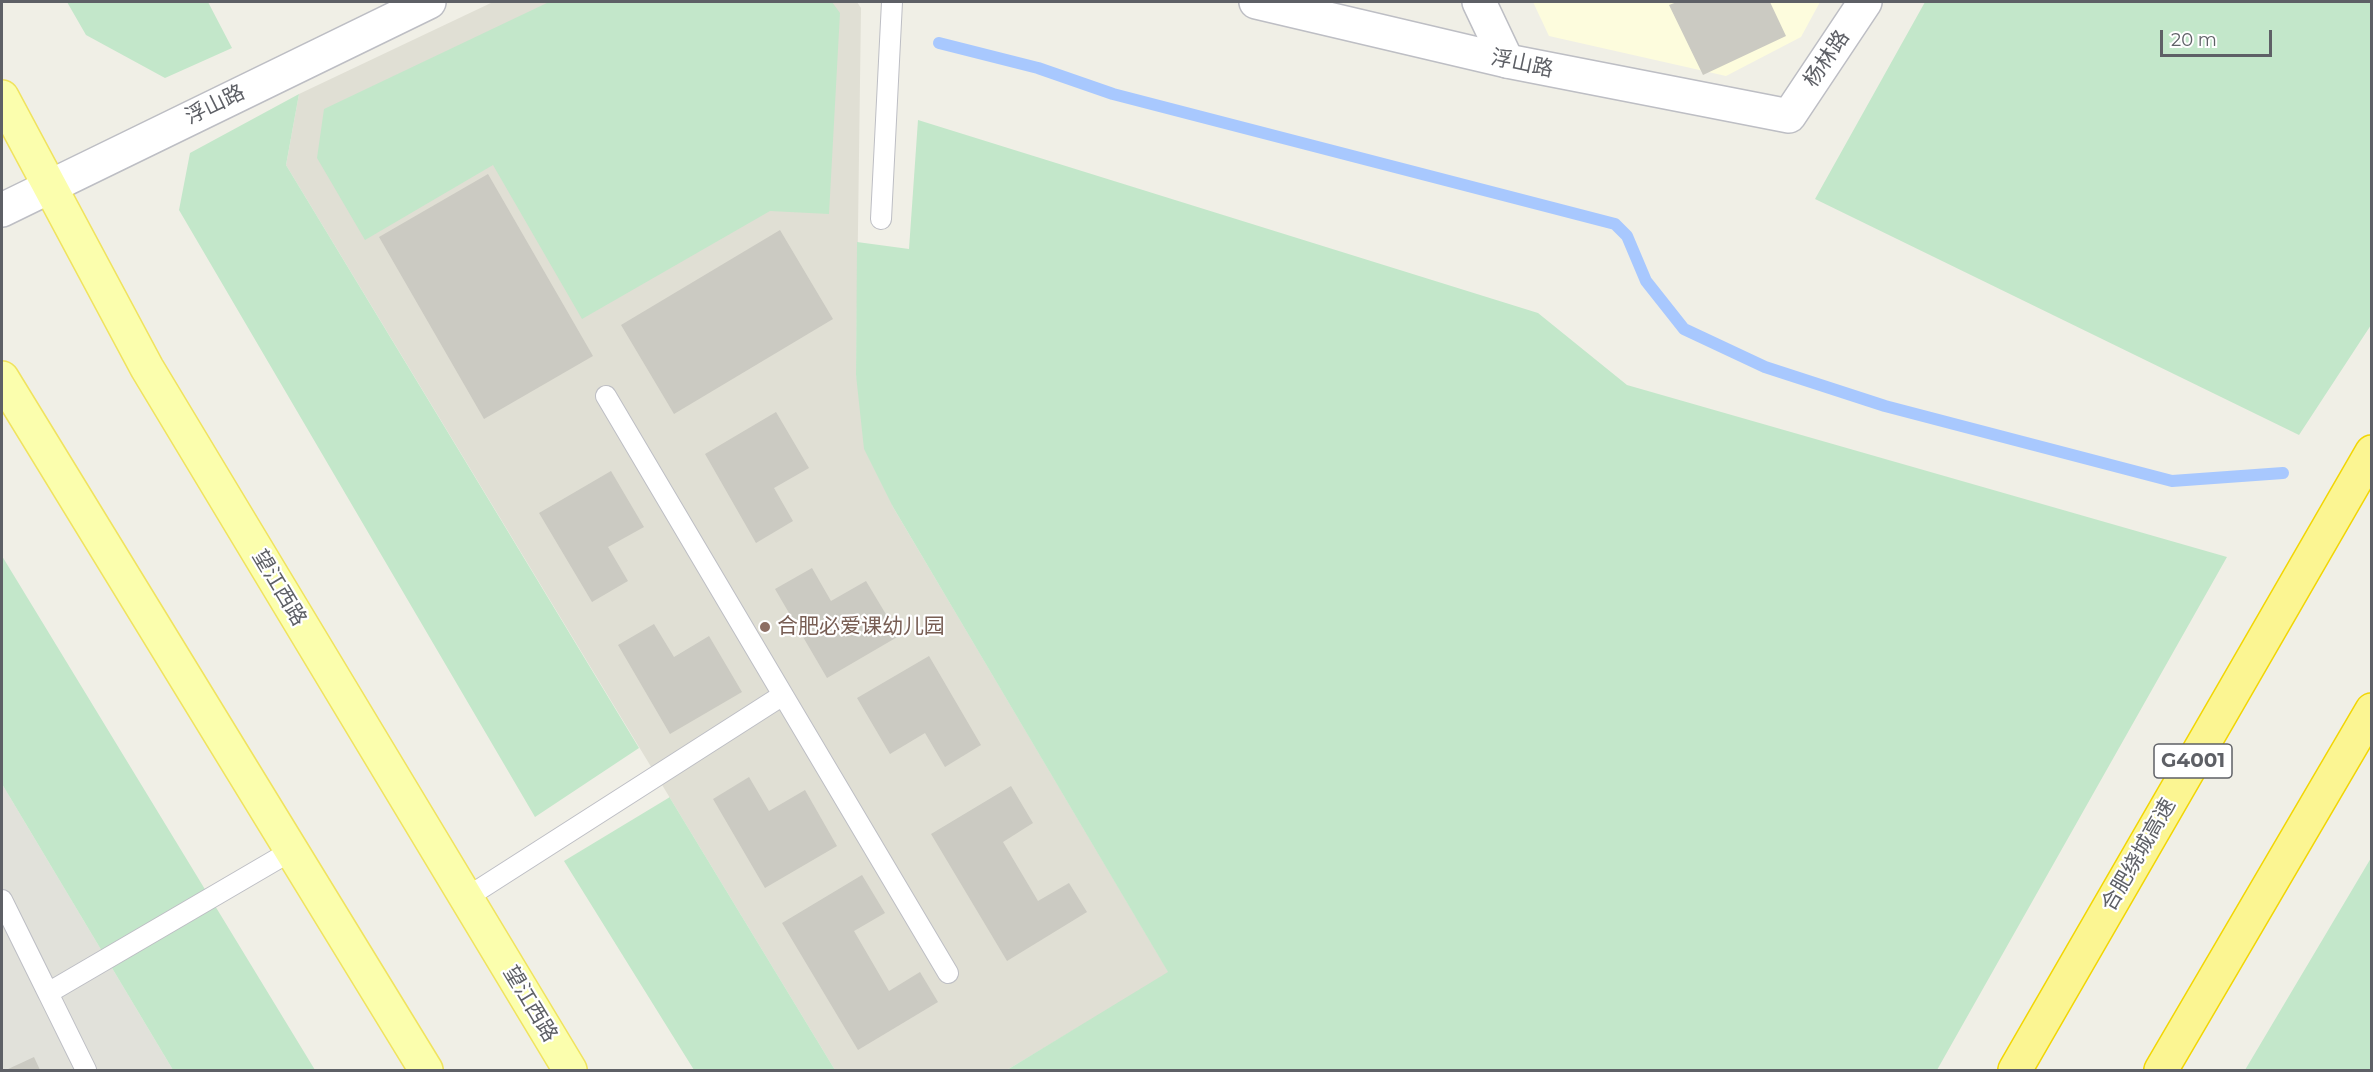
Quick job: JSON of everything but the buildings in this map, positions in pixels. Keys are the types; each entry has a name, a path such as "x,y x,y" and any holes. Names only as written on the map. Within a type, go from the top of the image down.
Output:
{"highway":[{"name":"合肥绕城高速","path":"2015,1071 2372,452"},
{"path":"2161,1071 2372,710"}],"main road":[{"name":"望江西路","path":"2,97 48,187 147,368 570,1071"},
{"path":"2,378 426,1071"}],"street":[{"name":"浮山路","path":"2,210 429,2"},
{"name":"浮山路","path":"1256,2 1507,62 1790,116"},
{"path":"1479,2 1507,62"},
{"name":"杨林路","path":"1790,116 1865,2"}],"lane":[{"path":"881,219 892,2"},
{"path":"606,396 948,973"},
{"path":"466,898 783,695"},
{"path":"48,993 291,851"},
{"path":"2,900 86,1071"}],"shaded area":[{"path":"67,2 208,2 232,48 165,78 86,35"},
{"name":"合肥必爱课幼儿园","path":"493,2 857,2 861,8 856,375 893,507 1169,973 1007,1070 835,1070 286,165 299,94"},
{"path":"549,2 832,2 840,13 829,214 770,211 582,319 493,165 365,240 317,158 324,109"},
{"path":"1533,2 1820,2 1801,37 1726,76 1549,36"},
{"path":"1925,2 2371,2 2371,325 2299,435 1815,199"},
{"path":"299,94 286,165 639,748 535,817 179,210 190,153"},
{"path":"918,120 1538,313 1627,385 2227,557 1937,1070 1007,1070 1168,972 893,507 864,449 856,375 857,242 909,249"},
{"path":"2,556 315,1070 173,1070 2,784"},
{"path":"2,784 173,1070 2,1070"},
{"path":"670,797 835,1070 694,1070 564,861"},
{"path":"2371,858 2371,1070 2245,1070"}],"waterway":[{"path":"939,43 1038,68 1113,94 1615,224 1627,236 1646,281 1684,329 1765,367 1885,406 2172,481 2283,473"}],"place":[{"name":"合肥必爱课幼儿园","path":"765,627"}]}
